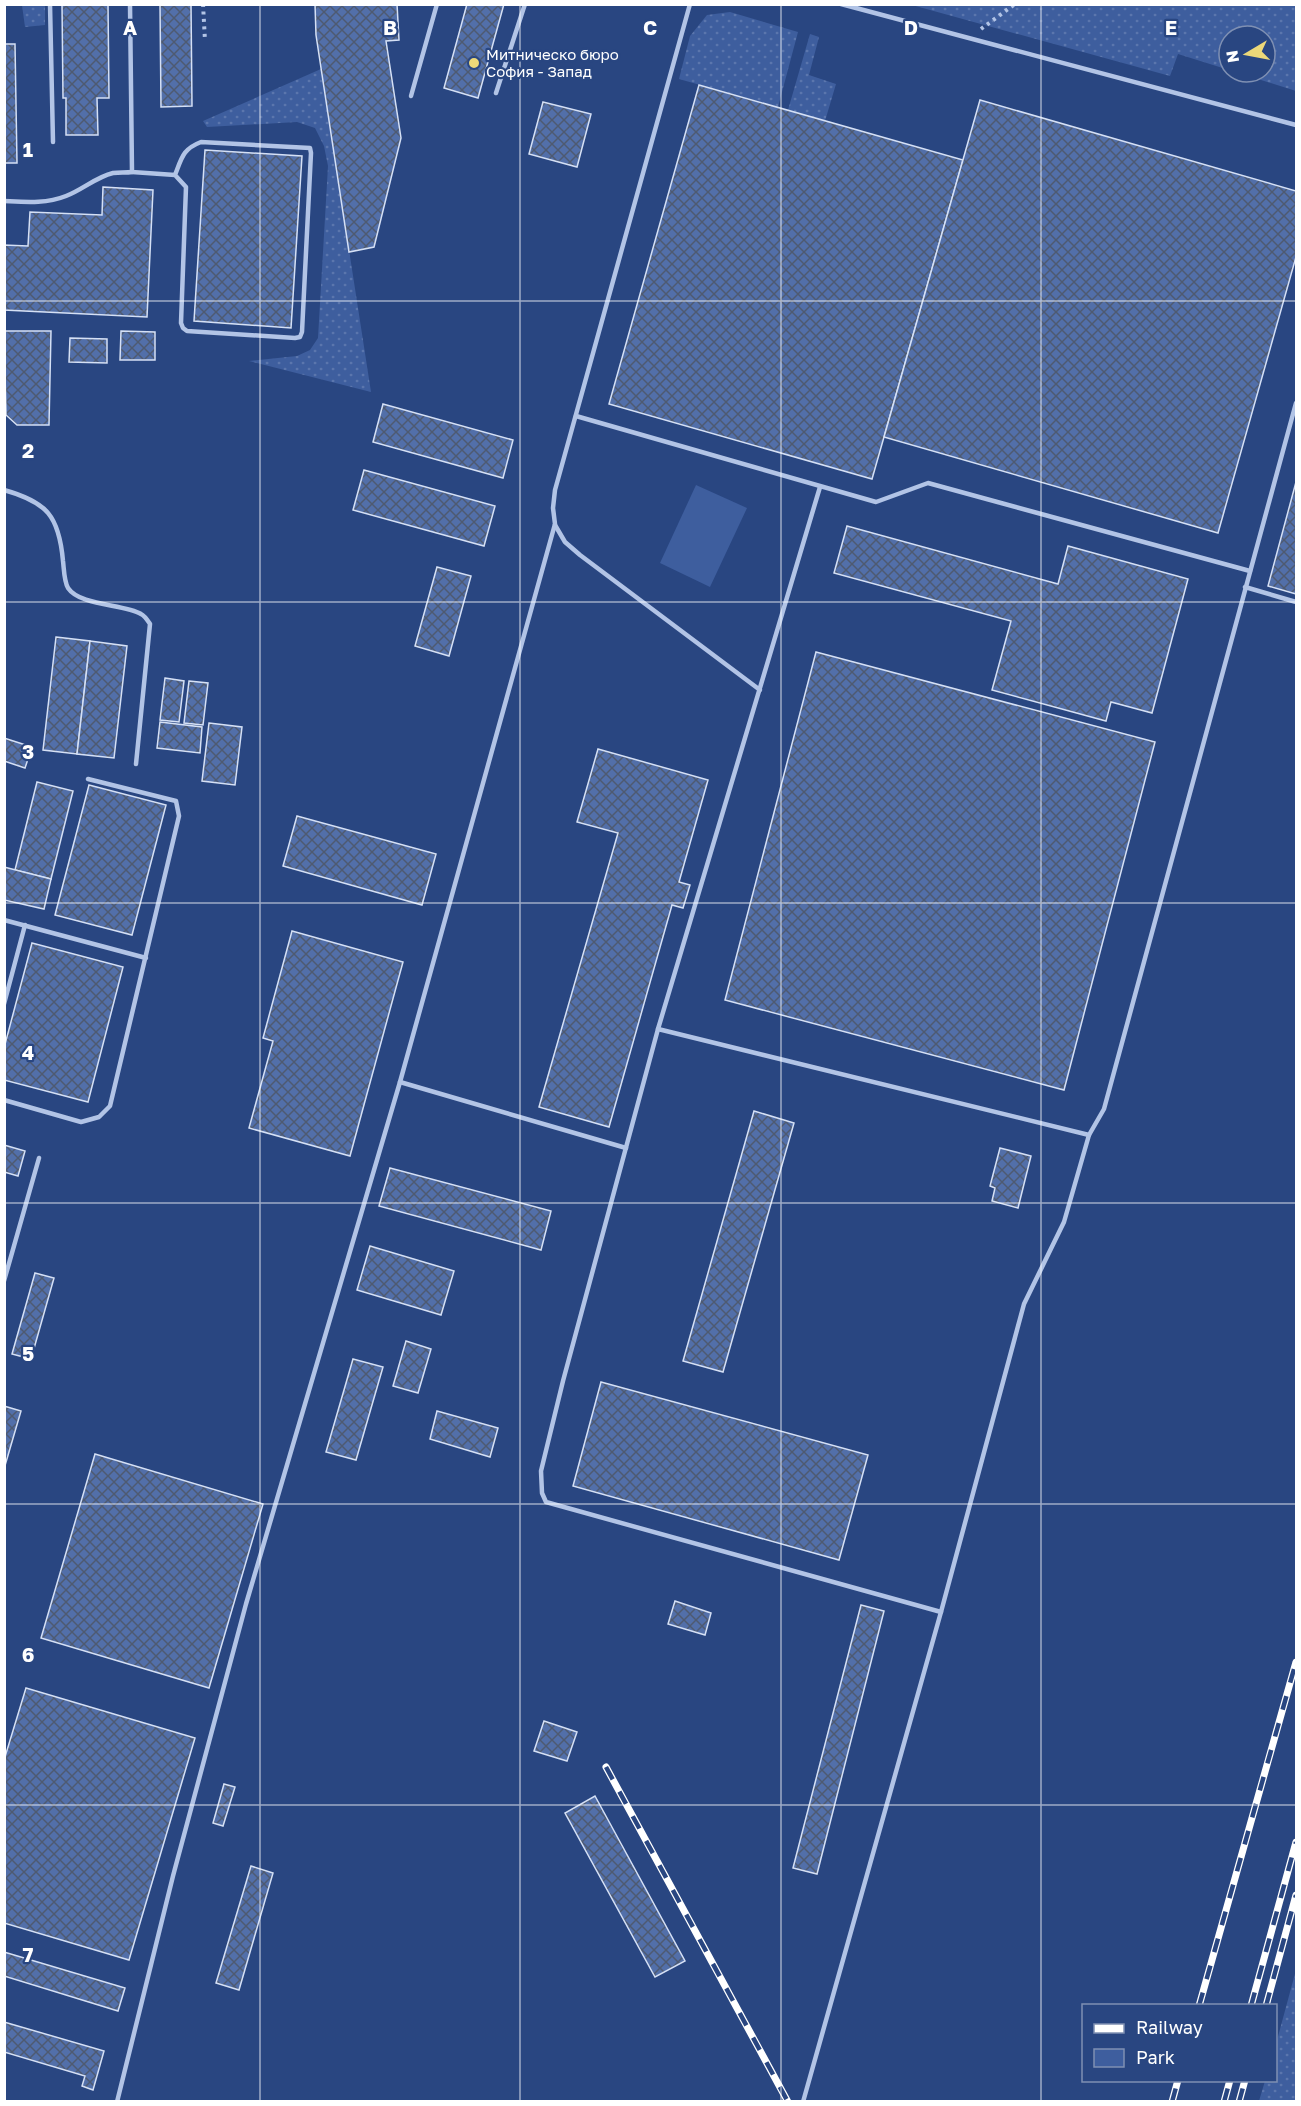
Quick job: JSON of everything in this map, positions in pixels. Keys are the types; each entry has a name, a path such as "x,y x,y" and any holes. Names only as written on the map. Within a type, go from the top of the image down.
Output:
{"lane":[{"path":"50,4 53,142"},
{"path":"130,4 132,172"},
{"path":"411,96 437,4"},
{"path":"496,93 525,4"},
{"path":"690,4 555,490 553,508 555,524 565,542 579,555 760,690"},
{"path":"841,4 1296,125"},
{"path":"4,201 52,201 113,173 175,175 186,187 181,323 183,328 188,331 300,337 310,189 310,148 201,142 190,146 182,155 175,175"},
{"path":"802,2102 941,1612 1024,1304 1064,1222 1089,1135 1104,1109 1296,403"},
{"path":"576,416 876,502 928,483 1250,571"},
{"path":"820,487 658,1029 548,1442 541,1471 542,1493 546,1502 941,1612"},
{"path":"4,490 28,497 43,507 54,520 59,533 68,589 79,597 142,614 150,624 136,764"},
{"path":"117,2102 173,1876 246,1604 400,1082 555,524"},
{"path":"1245,587 1296,602"},
{"path":"4,1100 81,1122 99,1117 110,1106 179,816 176,801 88,779"},
{"path":"4,920 146,958"},
{"path":"4,1004 25,926"},
{"path":"658,1029 1089,1135"},
{"path":"400,1082 626,1148"},
{"path":"4,1281 39,1158"}],"path":[{"path":"203,4 205,41"},
{"path":"968,38 1016,4"}],"green space":[{"path":"22,5 45,5 45,25 25,27"},
{"path":"912,5 1296,5 1296,91 1274,84 1277,84 1277,24 1217,24 1217,66 1178,54 1170,76"},
{"path":"730,12 798,32 778,107 679,79 690,36 707,15"},
{"path":"810,34 819,37 809,75 836,84 825,121 788,110"},
{"path":"321,69 371,392 249,361 297,356 310,350 318,338 328,166 324,146 315,128 297,122 207,127 203,121"},
{"path":"696,485 747,508 710,587 660,563"},
{"path":"1296,1970 1296,2101 1259,2101 1265,2082 1277,2082 1277,2040"}],"building":[{"path":"62,4 108,4 109,98 97,98 98,135 66,135 66,98 63,98"},
{"path":"160,4 191,4 192,106 161,107"},
{"path":"315,4 397,4 399,40 386,41 401,138 374,247 349,252 316,35"},
{"path":"467,4 504,4 478,98 444,88"},
{"path":"4,44 15,44 17,163 4,163"},
{"path":"699,85 963,160 872,479 609,404"},
{"path":"980,100 1296,191 1296,257 1218,533 884,437"},
{"path":"543,102 591,114 577,167 529,154"},
{"path":"205,150 302,156 291,328 194,321"},
{"path":"103,187 153,190 147,317 4,310 4,245 28,246 30,212 102,215"},
{"path":"4,331 51,331 49,425 17,425 6,415"},
{"path":"121,331 155,332 155,360 120,360"},
{"path":"70,338 107,339 107,363 69,362"},
{"path":"383,404 513,440 503,478 373,442"},
{"path":"364,470 495,506 484,546 353,510"},
{"path":"1296,482 1296,594 1268,586"},
{"path":"847,526 1058,584 1068,546 1188,579 1152,713 1111,702 1106,721 992,690 1011,621 834,573"},
{"path":"437,567 471,576 449,656 415,646"},
{"path":"56,637 90,641 77,754 43,750"},
{"path":"90,641 127,646 114,758 77,754"},
{"path":"816,652 1155,742 1064,1090 725,1000"},
{"path":"165,678 184,681 179,722 160,720"},
{"path":"189,681 208,683 203,725 184,723"},
{"path":"160,722 202,727 200,753 157,748"},
{"path":"209,723 242,727 235,785 202,781"},
{"path":"4,738 32,747 25,768 4,761"},
{"path":"598,749 708,780 679,882 690,885 683,908 672,905 609,1127 539,1107 618,833 577,822"},
{"path":"37,782 73,791 51,879 15,870"},
{"path":"89,785 166,805 132,935 55,915"},
{"path":"297,816 436,854 422,905 283,866"},
{"path":"4,867 51,879 44,909 4,900"},
{"path":"292,931 403,962 350,1156 249,1128 273,1041 263,1038"},
{"path":"32,943 123,967 88,1102 4,1080 4,1048"},
{"path":"754,1111 794,1123 723,1372 683,1361"},
{"path":"4,1145 25,1151 18,1176 4,1172"},
{"path":"1000,1148 1031,1156 1018,1208 992,1201 995,1188 990,1186"},
{"path":"390,1168 551,1211 541,1250 379,1206"},
{"path":"370,1246 454,1271 441,1315 357,1290"},
{"path":"35,1273 54,1278 31,1359 12,1354"},
{"path":"406,1341 431,1349 418,1393 393,1386"},
{"path":"353,1359 383,1367 356,1460 326,1452"},
{"path":"601,1382 868,1455 839,1560 573,1486"},
{"path":"4,1406 21,1411 4,1469"},
{"path":"437,1411 498,1428 490,1457 430,1439"},
{"path":"95,1454 263,1504 209,1688 41,1638"},
{"path":"675,1601 711,1613 705,1635 668,1624"},
{"path":"861,1605 884,1611 817,1874 793,1868"},
{"path":"26,1688 195,1738 129,1960 4,1923 4,1760"},
{"path":"544,1721 577,1732 567,1761 534,1751"},
{"path":"224,1784 235,1787 223,1826 213,1823"},
{"path":"595,1796 685,1961 655,1977 565,1813"},
{"path":"251,1866 273,1873 239,1990 216,1983"},
{"path":"4,1952 125,1988 118,2011 4,1976"},
{"path":"4,2022 104,2051 93,2090 82,2086 85,2076 4,2052"}],"railway":[{"path":"1200,2004 1296,1662"},
{"path":"606,1767 788,2102"},
{"path":"1252,2004 1296,1842"},
{"path":"1267,2004 1296,1895"},
{"path":"1172,2102 1177,2082"},
{"path":"1224,2102 1229,2082"},
{"path":"1239,2102 1244,2082"}],"place":[{"name":"Митническо бюро София - Запад","path":"474,63"}]}
